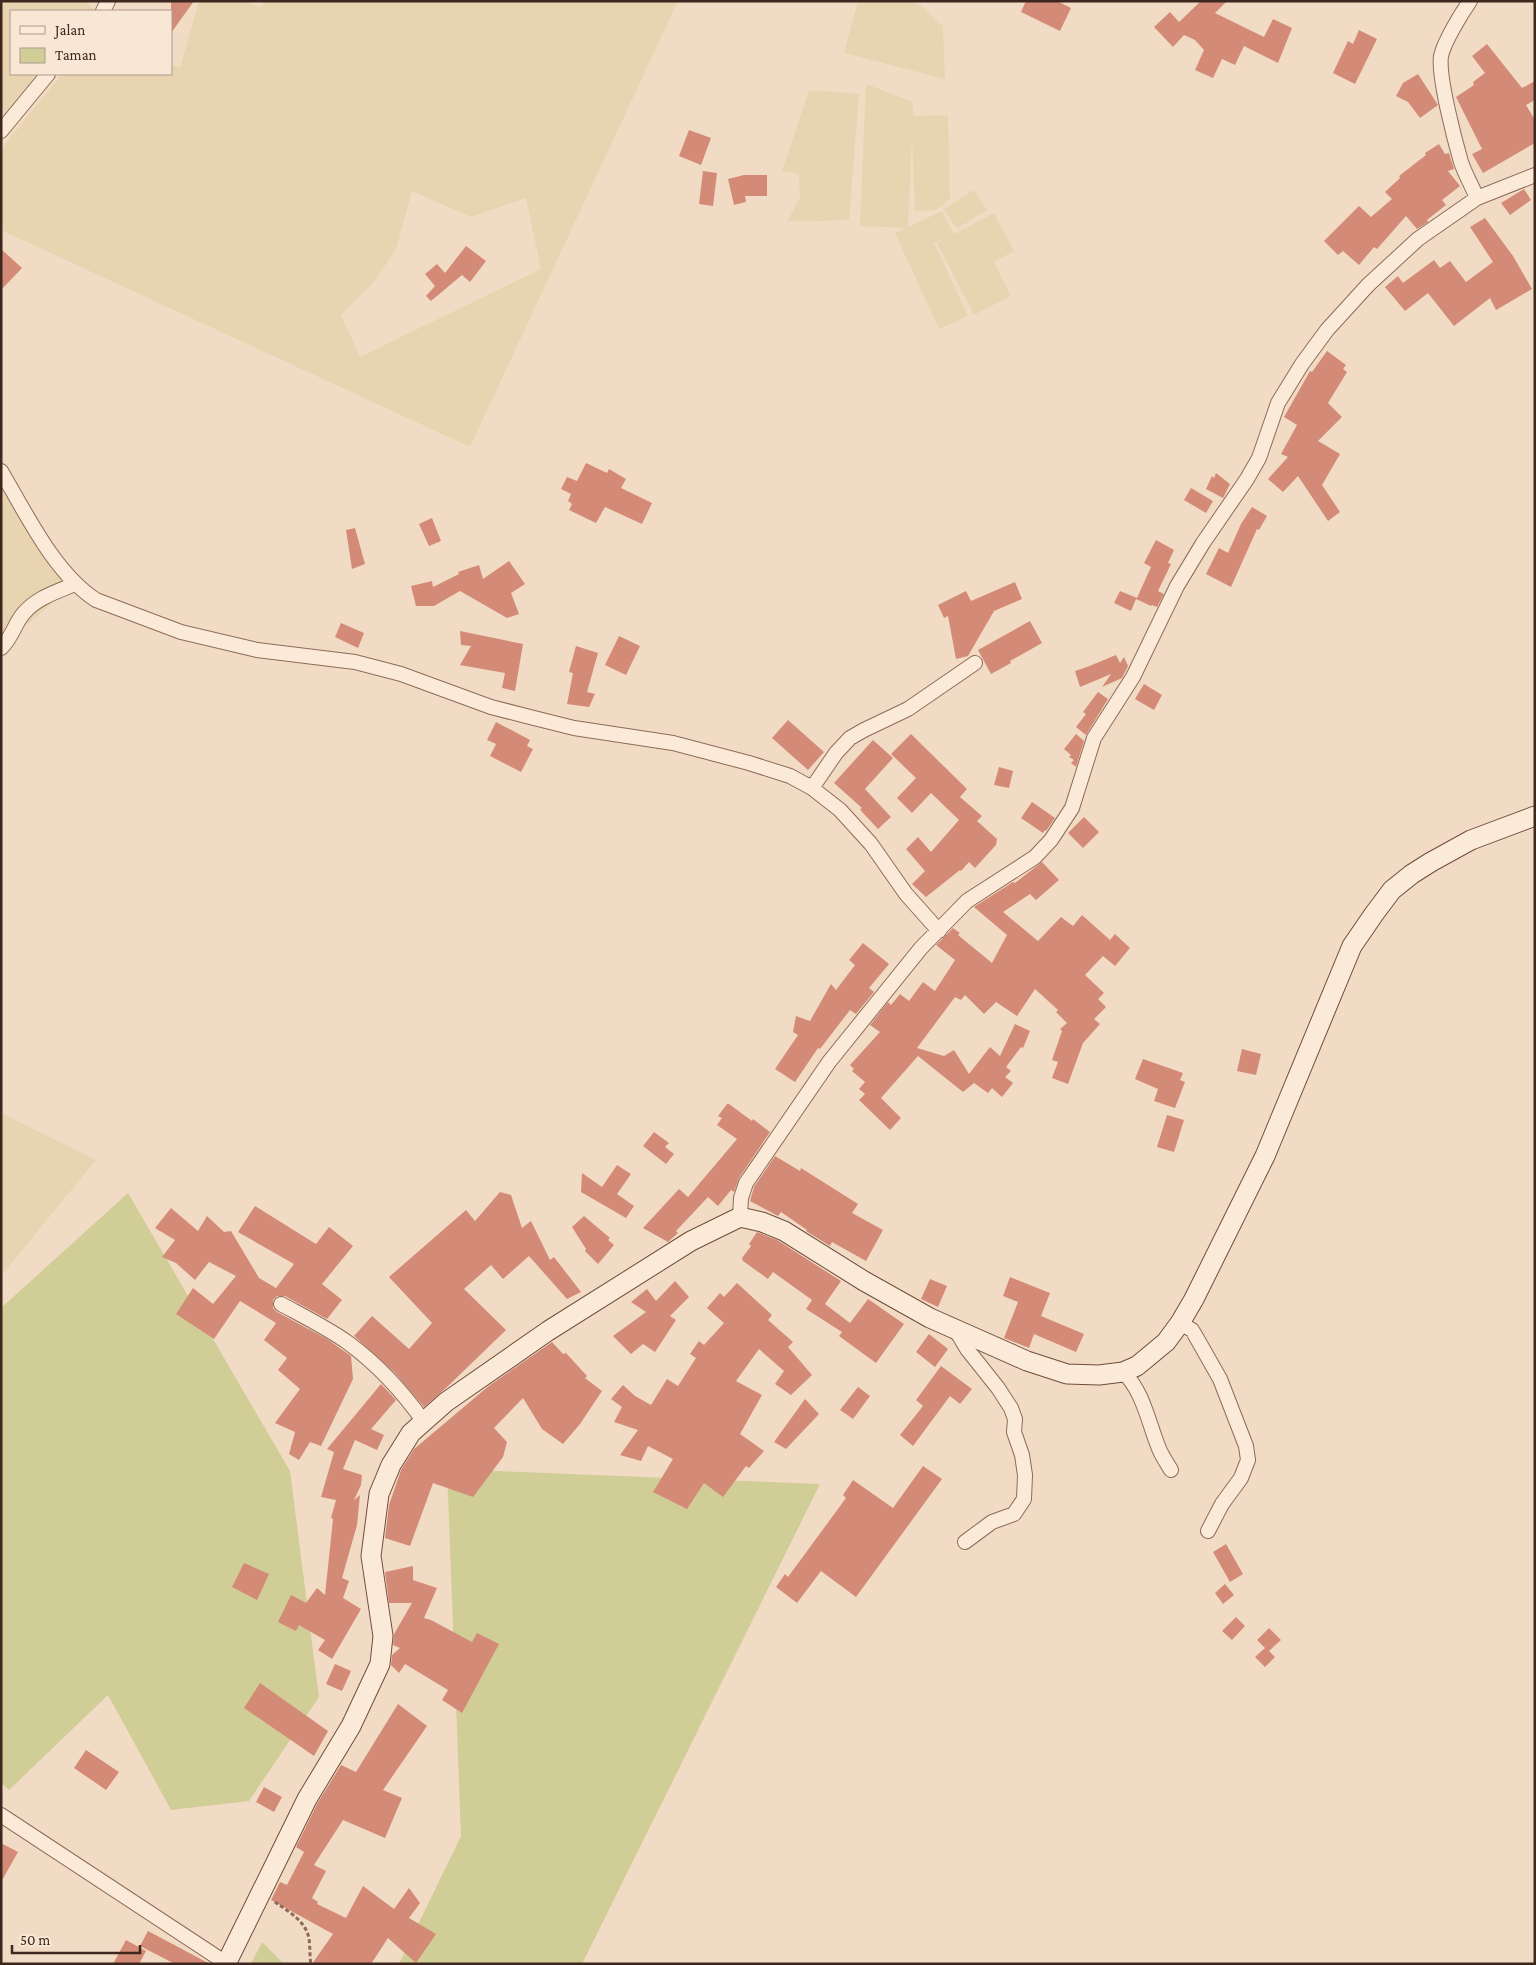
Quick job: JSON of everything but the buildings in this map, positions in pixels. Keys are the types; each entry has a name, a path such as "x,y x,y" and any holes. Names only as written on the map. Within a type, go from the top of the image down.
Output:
{"main road":[{"path":"226,1963 307,1799 351,1726 380,1664 383,1636 371,1556 379,1494 391,1465 411,1433 446,1402 548,1331 692,1241 740,1217 762,1222 784,1232 864,1281 930,1318 1000,1350 1067,1374 1098,1375 1123,1372 1137,1366 1166,1342 1194,1299 1265,1156 1352,946 1359,935 1392,890 1412,874 1471,840 1535,816"}],"street":[{"path":"1470,1 1462,12 1442,56 1441,69 1444,93 1462,164 1477,198"},
{"path":"1,131 47,75"},
{"path":"740,1217 741,1198 746,1183 829,1062 921,948 967,901 1035,857 1051,840 1072,808 1094,738 1133,677 1177,586 1203,543 1247,479 1258,458 1278,403 1302,364 1327,330 1368,285 1418,239 1477,198 1535,175"},
{"path":"1,471 34,528 68,577 96,600 181,632 257,650 355,662 401,674 491,707 574,728 673,743 790,776 812,788 840,810 871,844 906,894 938,931"},
{"path":"1,648 8,642 23,614 40,599 75,584"},
{"path":"812,788 836,753 850,738 908,709 975,663"},
{"path":"281,1304 347,1342 404,1394 424,1422"},
{"path":"1180,1323 1196,1334 1220,1379 1246,1446 1248,1460 1241,1478 1222,1504 1208,1531"},
{"path":"955,1329 967,1349 998,1388 1011,1408 1015,1419 1014,1432 1022,1455 1025,1475 1024,1499 1014,1514 992,1522 965,1542"},
{"path":"1123,1372 1130,1379 1140,1398 1158,1447 1171,1470"},
{"path":"1,1814 226,1963"}],"path":[{"path":"262,1893 296,1917 308,1932 311,1964"}],"shaded area":[{"path":"1,1 85,1 95,10 10,10 10,75 52,75 1,136"},
{"path":"199,1 243,1 260,7 266,1 678,1 470,447 1,230 1,149 61,75 172,75 172,64 180,68","holes":["412,191 471,217 526,198 541,269 360,357 341,315 371,285 396,250"]},
{"path":"858,1 905,1 920,5 943,26 945,79 844,53"},
{"path":"866,84 913,102 913,116 948,115 950,199 936,210 915,211 912,137 908,227 942,211 954,234 994,213 1014,251 994,262 1011,296 974,315 937,243 944,238 934,243 968,316 939,329 895,233 905,228 860,226"},
{"path":"809,90 859,94 849,220 787,222 800,197 799,174 782,171"},
{"path":"974,190 987,210 957,229 944,209"},
{"path":"1,489 75,584 1,647"},
{"path":"1,1113 96,1160 1,1276"}],"green space":[{"path":"128,1193 290,1471 319,1697 249,1801 171,1810 108,1695 9,1790 1,1783 1,1308"},
{"path":"447,1469 820,1484 582,1964 399,1964 461,1836"},
{"path":"262,1942 284,1964 251,1964"}]}
